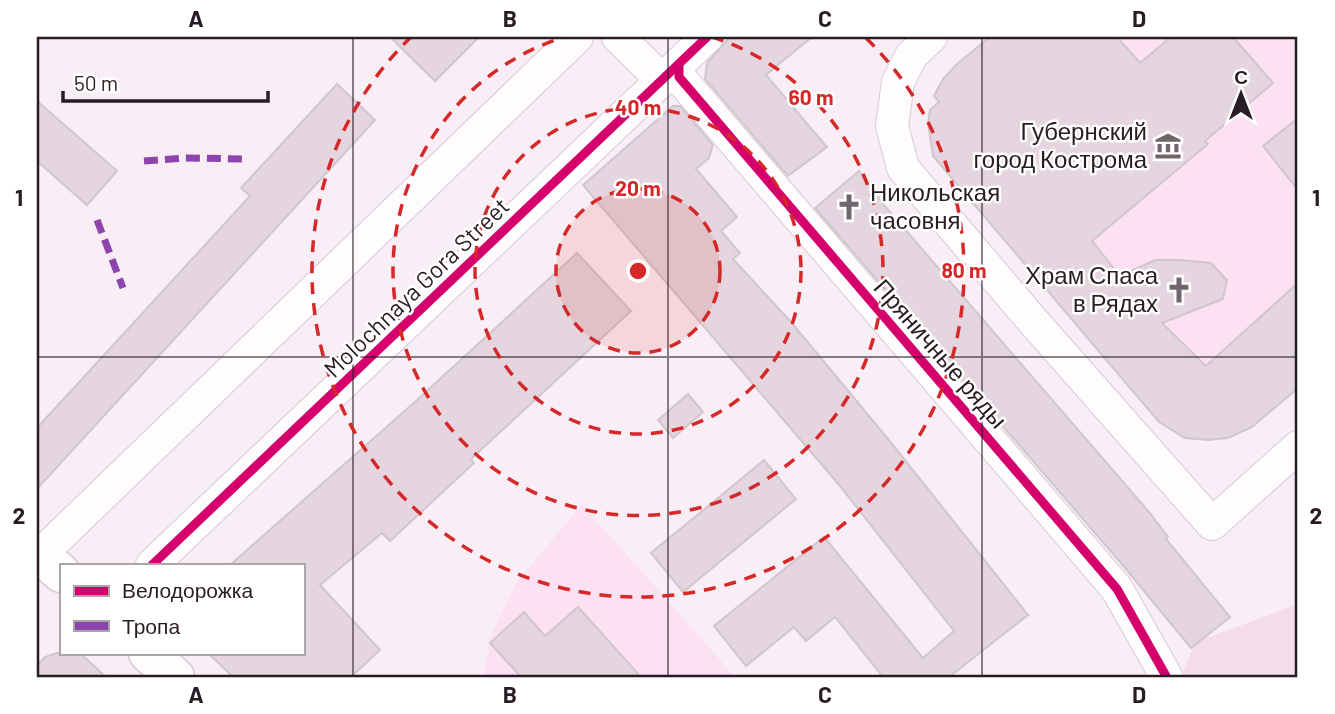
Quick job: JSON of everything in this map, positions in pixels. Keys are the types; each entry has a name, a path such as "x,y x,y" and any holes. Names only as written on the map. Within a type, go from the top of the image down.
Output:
{"street":[{"path":"618,37 670,72"},
{"name":"Molochnaya Gora Street","path":"153,564 359,371 707,37"},
{"path":"931,37 911,56 898,82 892,127 903,168 1032,320 1212,524 1298,447"},
{"path":"46,560 571,39"},
{"name":"Пряничные ряды","path":"670,72 679,77 795,216 1117,589 1166,676"},
{"path":"149,654 174,677"}],"shaded area":[{"path":"1109,37 1298,37 1298,283 1206,366 1162,323 1120,276 1007,131"},
{"path":"582,504 735,677 483,677 491,635 516,583"},
{"path":"1298,604 1298,677 1180,677 1196,642"}],"building":[{"path":"390,37 479,37 435,81"},
{"path":"730,37 812,37 766,75 827,147 788,176 705,79 707,63"},
{"path":"990,37 1117,37 1140,63 1171,37 1233,37 1273,83 1205,141 1208,144 1092,241 1120,276 1155,260 1180,260 1211,263 1227,280 1223,299 1162,323 1206,366 1298,283 1298,388 1252,427 1228,438 1208,440 1185,438 1159,422 933,156 928,123 930,110 939,102 934,96 943,79 957,64"},
{"path":"337,84 375,120 37,489 37,428 250,196 241,188"},
{"path":"37,101 117,171 87,205 37,161"},
{"path":"673,106 680,106 713,145 709,158 696,169 737,217 721,231 740,253 733,259 791,322 893,445 1028,615 949,677 883,677 835,617 806,641 794,627 746,666 714,626 824,537 923,658 954,631 840,486 583,185"},
{"path":"1298,118 1298,190 1263,146"},
{"path":"859,171 884,205 1149,512 1168,537 1166,539 1230,617 1191,648 815,208"},
{"path":"577,253 631,311 471,459 474,463 390,541 382,533 320,585 380,650 351,677 233,677 209,654 304,654 304,564 231,564 416,401"},
{"path":"688,394 703,412 673,438 658,420"},
{"path":"764,460 796,499 683,592 651,553"},
{"path":"578,607 641,677 521,677 490,643 524,612 545,636"},
{"path":"57,653 81,654 106,677 37,677 37,666 45,657"}],"marked path":[{"path":"144,161 185,158 244,159"},
{"path":"97,220 123,288"}],"cycle path":[{"path":"153,564 707,37"},
{"path":"679,64 679,77 1117,589 1166,676"}],"place":[{"name":"Губернский город Кострома","path":"1168,146"},
{"name":"Никольская часовня","path":"849,207"},
{"name":"Храм Спаса в Рядах","path":"1179,290"}]}
